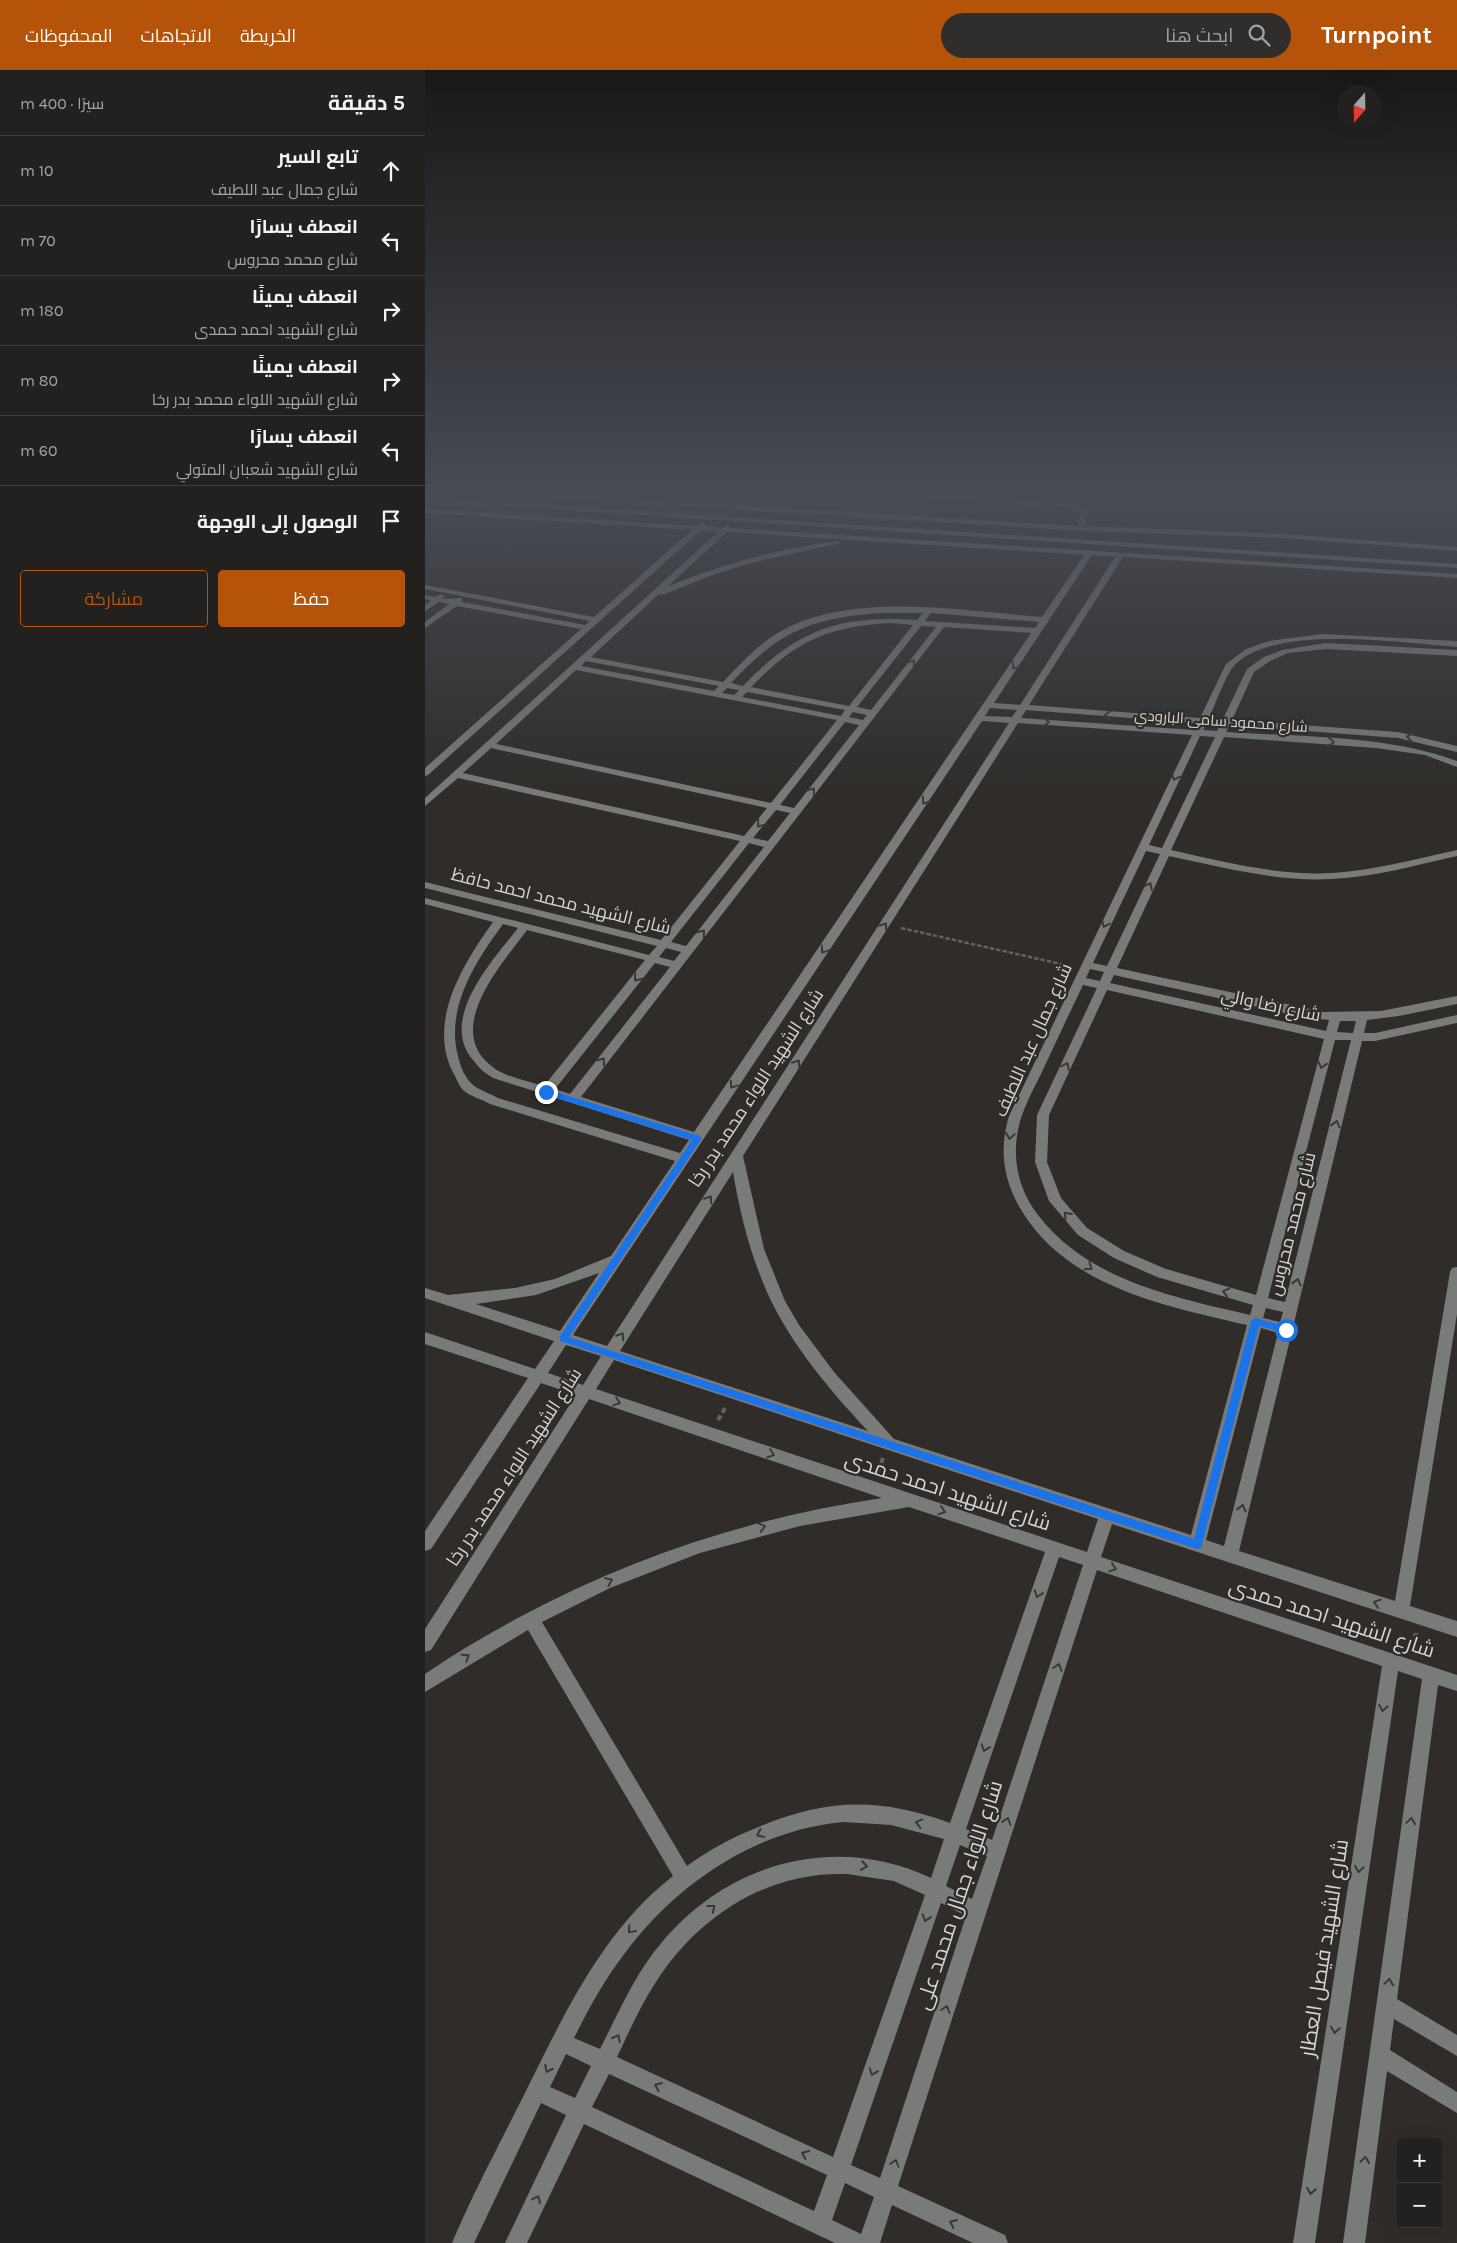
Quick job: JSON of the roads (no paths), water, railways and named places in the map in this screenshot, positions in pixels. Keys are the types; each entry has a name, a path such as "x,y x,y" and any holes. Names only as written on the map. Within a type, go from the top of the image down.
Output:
{"street":[{"path":"427,597 587,628"},
{"path":"425,626 462,597"},
{"path":"478,597 596,620"},
{"path":"425,774 621,597"},
{"path":"425,803 651,597"},
{"name":"شارع الشهيد اللواء محمد بدر رخا","path":"425,1544 1061,597"},
{"name":"شارع الشهيد اللواء محمد بدر رخا","path":"425,1644 1094,597"},
{"path":"425,608 437,599"},
{"path":"716,694 775,638 803,623 821,618 860,611 928,612 1046,620"},
{"path":"546,1092 922,622 928,612"},
{"path":"736,698 781,653 812,634 832,628 866,622 922,622 1039,631"},
{"path":"572,1100 943,623"},
{"path":"1196,733 1229,666 1238,657 1250,650 1283,640 1302,637 1457,644"},
{"path":"1381,640 1384,649"},
{"path":"1291,1309 1161,1274 1115,1255 1087,1235 1064,1212 1048,1187 1040,1161 1039,1136 1043,1115 1224,723 1250,671 1267,658 1279,653 1308,647 1457,653"},
{"path":"584,658 873,713"},
{"path":"574,667 865,723"},
{"name":"شارع محمود سامى البارودي","path":"989,705 1398,735 1457,749"},
{"name":"شارع محمود سامى البارودي","path":"980,718 1402,748 1427,753 1457,764"},
{"name":"شارع جمال عبد اللطيف","path":"1196,733 1015,1116 1009,1137 1009,1166 1019,1195 1037,1224 1056,1243 1096,1272 1136,1288 1286,1330"},
{"path":"489,745 797,811"},
{"path":"457,774 770,845"},
{"path":"1142,847 1261,870 1316,876 1367,871 1457,853"},
{"name":"شارع الشهيد محمد احمد حافظ","path":"425,885 688,950"},
{"name":"شارع الشهيد محمد احمد حافظ","path":"425,901 677,965"},
{"path":"500,920 450,991 440,1011 437,1028 440,1052 451,1071 468,1087 494,1100 684,1159"},
{"path":"525,926 472,1002 467,1022 466,1040 473,1056 487,1070 510,1080 697,1138"},
{"name":"شارع رضا والي","path":"1085,967 1335,1018 1391,1015 1457,1000"},
{"name":"شارع رضا والي","path":"1079,980 1330,1036 1357,1037 1393,1034 1457,1019"},
{"name":"شارع محمد محروس","path":"1197,1544 1335,1018"},
{"name":"شارع محمد محروس","path":"1230,1555 1362,1018"},
{"path":"737,1156 745,1203 758,1250 778,1299 807,1348 844,1397 890,1444"},
{"path":"441,1298 490,1298 539,1289 583,1275 616,1259"},
{"path":"1401,1611 1457,1272"},
{"name":"شارع الشهيد احمد حمدى","path":"425,1293 1457,1629"},
{"name":"شارع الشهيد احمد حمدى","path":"425,1338 1457,1682"},
{"path":"425,1684 480,1648 531,1619 604,1583 658,1560 721,1538 784,1521 910,1500"},
{"name":"شارع اللواء جمال محمد على","path":"869,2243 1107,1515"},
{"name":"شارع اللواء جمال محمد على","path":"820,2225 1054,1548"},
{"path":"531,1619 684,1878"},
{"name":"شارع الشهيد فيصل العطار","path":"1303,2243 1391,1660"},
{"path":"1354,2243 1431,1674"},
{"path":"463,2243 537,2091 601,1969 648,1910 684,1878 731,1848 761,1834 791,1823 822,1816 853,1813 886,1815 955,1833 997,1851"},
{"path":"516,2243 579,2111 648,1976 669,1948 692,1924 717,1904 744,1887 771,1876 799,1868 855,1865 883,1869 909,1878 977,1912"},
{"path":"1386,2003 1457,2046"},
{"path":"562,2042 997,2243"},
{"path":"1379,2055 1457,2103"},
{"path":"537,2091 858,2243"}]}
